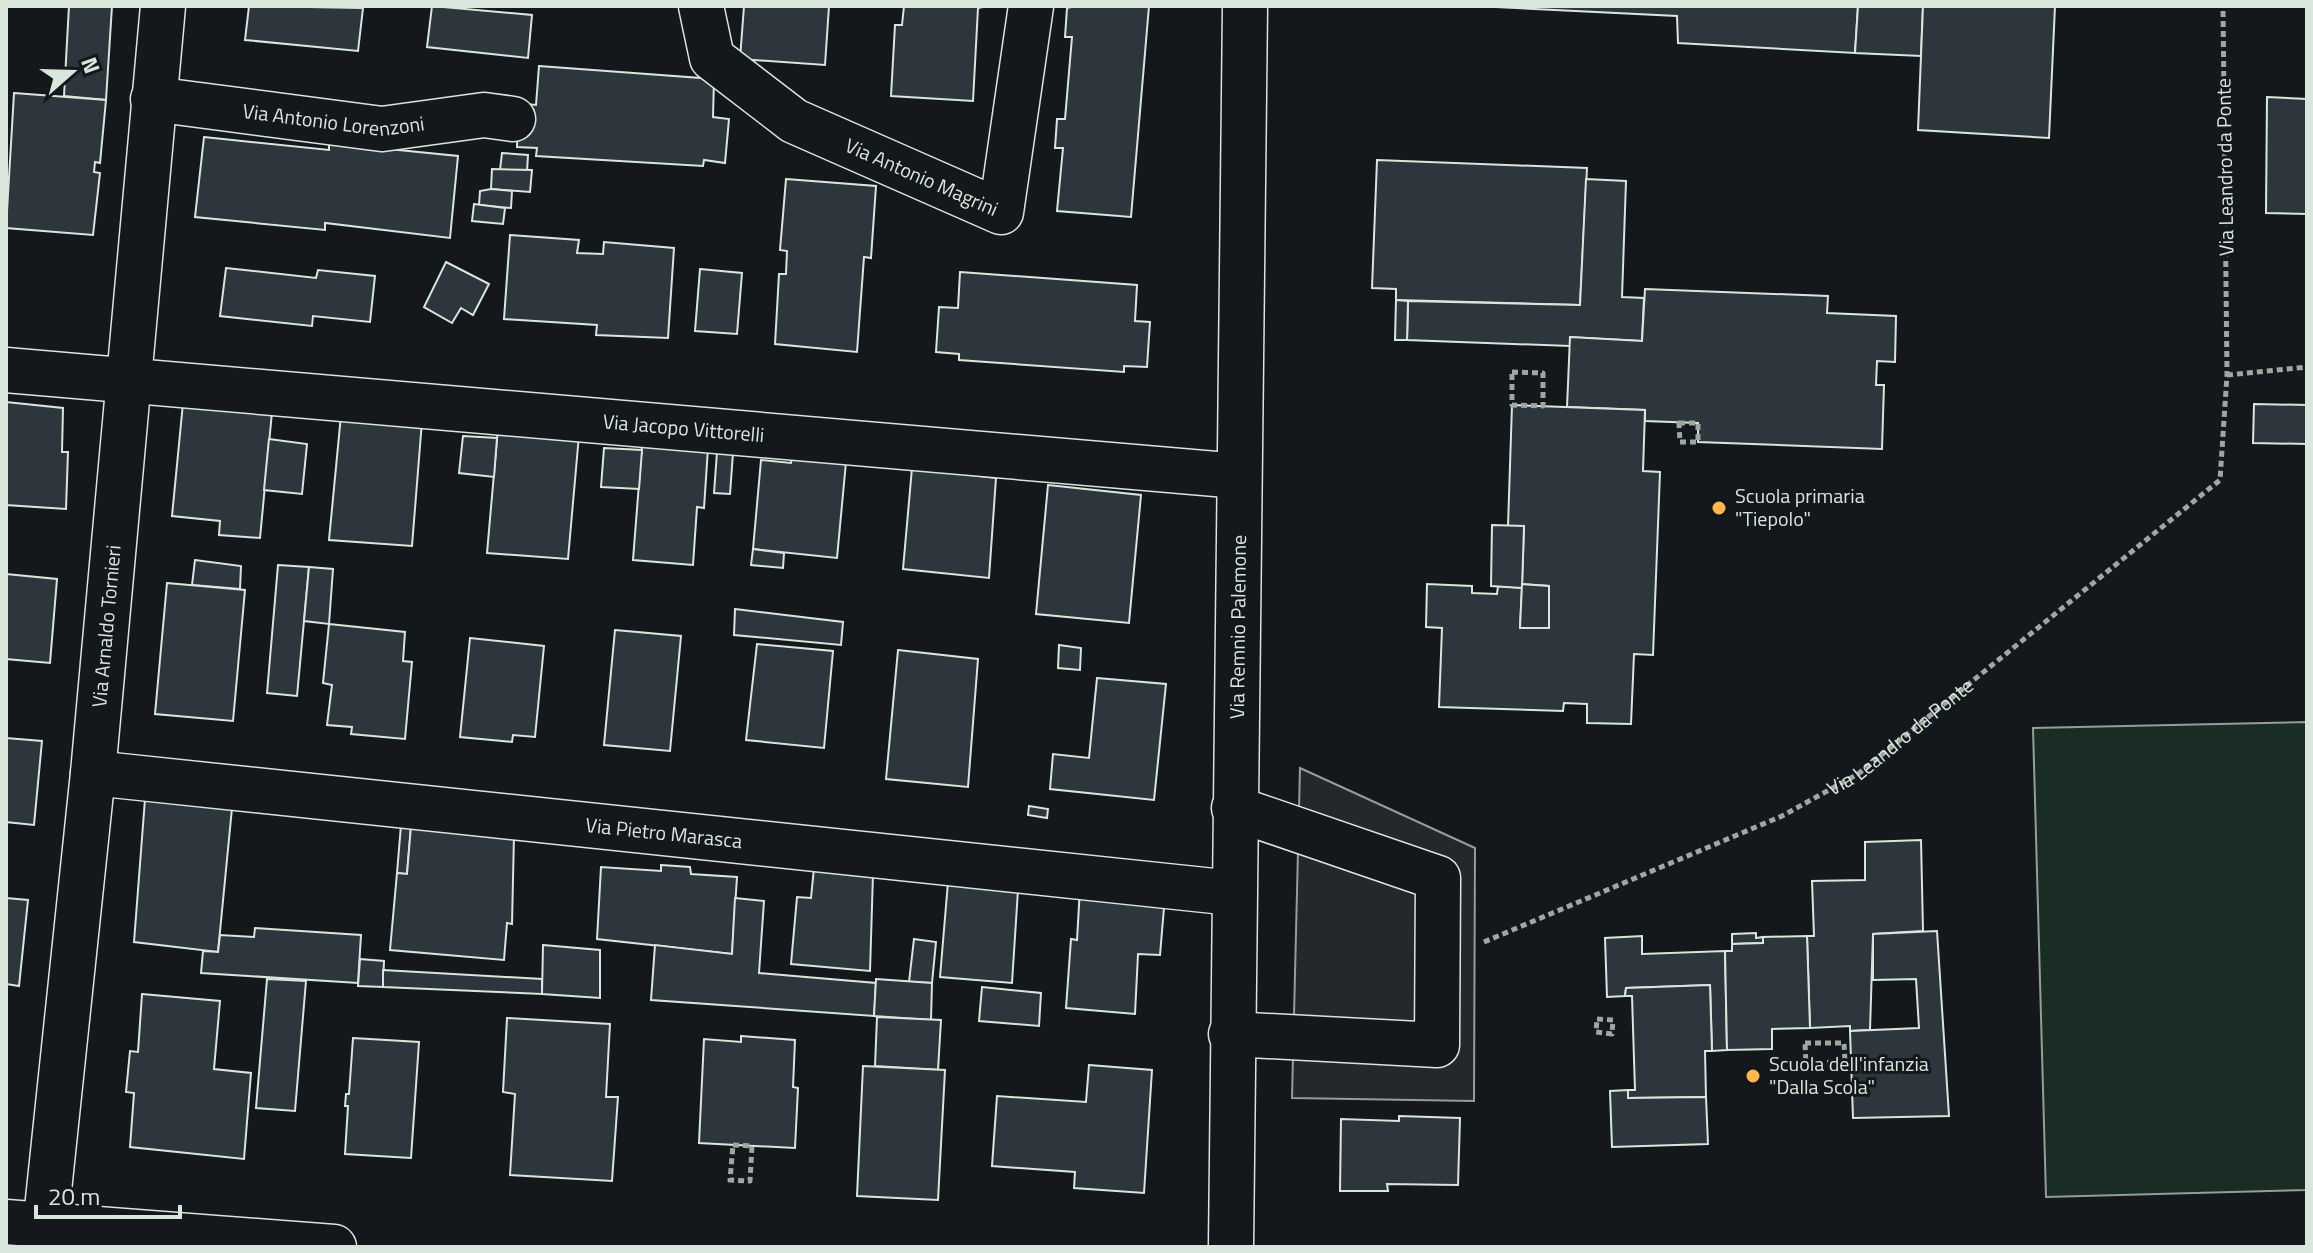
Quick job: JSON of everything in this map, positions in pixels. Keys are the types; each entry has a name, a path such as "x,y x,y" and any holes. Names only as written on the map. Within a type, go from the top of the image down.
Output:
{"street":[{"name":"Via Arnaldo Tornieri","path":"31,1232 93,773 163,6"},
{"name":"Via Antonio Magrini","path":"701,6 712,58 794,121 1001,212 1031,6"},
{"name":"Via Remnio Palemone","path":"1231,1247 1231,1034 1245,6"},
{"name":"Via Antonio Lorenzoni","path":"153,99 382,129 484,115 513,119"},
{"name":"Via Jacopo Vittorelli","path":"6,370 128,378 1239,476"},
{"name":"Via Pietro Marasca","path":"93,773 1233,893"},
{"path":"1231,1034 1437,1045 1438,878 1234,808"},
{"path":"31,1232 334,1247"}],"path":[{"name":"Via Leandro da Ponte","path":"1438,962 1782,816 1858,774 2220,480 2227,375 2223,6"},
{"path":"2227,375 2307,367"},
{"path":"1512,372 1543,373 1543,406 1512,405 1512,372"},
{"path":"1679,423 1698,423 1698,442 1680,442 1679,423"},
{"path":"1805,1043 1844,1043 1845,1062 1806,1063 1805,1043"},
{"path":"733,1145 752,1146 750,1181 730,1180 733,1145"}],"green space":[{"path":"2307,722 2307,1190 2046,1197 2033,728"}],"shaded area":[{"path":"1300,768 1475,848 1474,1101 1292,1098"}],"building":[{"path":"69,6 112,6 106,100 64,96"},
{"path":"249,6 363,8 358,51 245,40"},
{"path":"432,6 532,15 528,58 427,47"},
{"path":"744,6 829,6 825,65 740,59"},
{"path":"904,6 988,6 978,8 973,101 891,96 895,25 902,25"},
{"path":"1149,6 1131,217 1057,211 1063,148 1055,148 1057,119 1065,119 1072,37 1065,37 1067,8"},
{"path":"1475,6 1858,6 1855,53 1678,43 1677,16"},
{"path":"1858,6 1923,6 1921,56 1855,53"},
{"path":"1923,6 2055,6 2049,138 1918,130"},
{"path":"539,66 714,79 713,117 729,119 725,163 704,160 703,166 536,156 537,148 517,147 518,103 536,105"},
{"path":"14,93 106,100 100,163 95,162 94,172 100,173 93,235 6,228"},
{"path":"2267,97 2307,99 2307,214 2266,213"},
{"path":"204,137 329,150 329,143 458,156 450,238 325,223 325,230 195,217"},
{"path":"502,153 528,155 527,172 500,170"},
{"path":"1377,160 1587,168 1580,305 1396,300 1396,289 1372,288"},
{"path":"492,169 532,170 530,192 491,189"},
{"path":"786,179 876,186 871,258 864,257 857,352 775,344 779,274 786,274 787,251 780,250"},
{"path":"1586,179 1626,181 1622,297 1644,298 1642,341 1570,337 1570,346 1407,340 1408,301 1580,305"},
{"path":"480,191 512,191 511,208 479,205"},
{"path":"474,204 505,208 503,224 472,221"},
{"path":"510,235 579,240 577,253 603,254 604,242 674,248 668,338 596,335 597,325 504,319"},
{"path":"446,262 489,284 473,315 461,308 452,323 424,307"},
{"path":"226,268 316,278 318,270 375,276 370,322 313,316 312,326 220,316"},
{"path":"700,269 742,273 737,334 695,331"},
{"path":"960,272 1137,285 1135,321 1150,322 1147,367 1124,366 1124,372 959,360 959,354 936,352 939,307 958,308"},
{"path":"1645,289 1828,296 1827,313 1896,316 1895,362 1877,361 1876,385 1884,385 1882,449 1698,442 1698,423 1645,421 1645,410 1567,407 1570,337 1642,341"},
{"path":"1396,300 1408,301 1407,340 1395,340"},
{"path":"6,402 63,408 62,452 68,452 66,509 6,505"},
{"path":"183,403 272,412 260,538 219,535 220,521 172,516"},
{"path":"2254,404 2307,405 2307,444 2253,443"},
{"path":"1512,405 1645,410 1643,471 1660,472 1653,655 1634,654 1631,724 1587,723 1587,704 1564,703 1563,711 1439,707 1442,628 1426,627 1427,584 1472,586 1472,593 1497,594 1498,586 1522,588 1520,628 1549,628 1549,586 1522,584 1524,526 1508,526"},
{"path":"341,415 422,421 412,546 329,540"},
{"path":"498,428 579,435 568,559 487,553"},
{"path":"463,436 497,438 494,477 459,473"},
{"path":"269,439 307,444 302,494 264,490"},
{"path":"642,445 708,448 704,508 697,507 693,565 633,560"},
{"path":"604,448 642,450 639,489 601,487"},
{"path":"717,452 733,453 730,494 714,493"},
{"path":"792,456 846,462 837,558 753,549 761,460 791,463"},
{"path":"912,468 996,478 989,578 903,569"},
{"path":"1048,485 1141,495 1129,623 1036,614"},
{"path":"1492,525 1524,526 1522,588 1491,586"},
{"path":"753,549 784,553 783,568 751,565"},
{"path":"195,560 241,566 240,589 192,585"},
{"path":"278,565 309,567 297,696 267,693"},
{"path":"309,567 333,569 329,624 304,621"},
{"path":"6,574 57,579 50,663 6,659"},
{"path":"167,583 245,590 233,721 155,714"},
{"path":"1522,584 1549,586 1549,628 1520,628"},
{"path":"735,609 843,622 841,645 734,635"},
{"path":"329,624 405,632 403,661 412,662 405,739 351,734 352,727 327,725 332,685 323,683"},
{"path":"615,630 681,636 670,751 604,745"},
{"path":"470,638 544,646 535,737 513,735 512,742 460,737"},
{"path":"757,644 833,651 824,748 746,740"},
{"path":"1059,645 1081,648 1080,670 1058,668"},
{"path":"898,650 978,659 968,787 886,779"},
{"path":"1097,678 1166,684 1154,800 1050,789 1053,754 1089,758"},
{"path":"6,738 42,741 34,825 6,822"},
{"path":"145,799 232,808 218,952 134,942"},
{"path":"1029,806 1048,809 1047,818 1028,815"},
{"path":"401,825 411,826 407,874 397,873"},
{"path":"411,826 514,835 512,924 507,923 504,960 390,950 397,873 407,874"},
{"path":"1921,840 1923,931 1873,934 1870,1030 1850,1031 1850,1026 1810,1028 1807,936 1814,936 1812,881 1865,880 1865,842"},
{"path":"661,865 690,867 691,874 737,877 732,954 597,939 601,867 661,871"},
{"path":"814,868 873,874 870,971 791,964 797,897 811,898"},
{"path":"948,882 1018,890 1012,983 940,977"},
{"path":"1080,888 1165,896 1160,955 1138,954 1135,1014 1066,1008 1071,939 1077,940"},
{"path":"6,898 28,900 19,986 6,984"},
{"path":"735,898 764,901 759,973 876,983 874,1016 651,1000 655,945 732,954"},
{"path":"255,928 361,935 358,983 201,973 203,951 218,952 220,935 254,937"},
{"path":"1937,931 1949,1116 1853,1118 1850,1031 1919,1028 1916,979 1873,980 1873,934"},
{"path":"1756,933 1756,938 1763,937 1763,943 1732,944 1732,934"},
{"path":"1642,936 1642,954 1725,951 1727,1050 1712,1051 1710,985 1626,988 1625,996 1607,997 1605,938"},
{"path":"1807,936 1810,1028 1772,1029 1772,1049 1727,1050 1725,951 1732,951 1732,944 1763,943 1763,937"},
{"path":"914,939 936,942 932,983 909,982"},
{"path":"543,945 600,950 600,998 542,994"},
{"path":"360,959 384,961 383,987 358,986"},
{"path":"383,970 542,979 542,994 383,987"},
{"path":"267,979 306,981 295,1111 256,1108"},
{"path":"876,979 932,983 931,1020 874,1016"},
{"path":"1710,985 1712,1051 1705,1051 1706,1097 1628,1098 1628,1090 1635,1090 1632,996 1625,996 1626,988"},
{"path":"982,987 1041,993 1039,1026 979,1021"},
{"path":"142,994 220,1001 214,1069 251,1073 244,1159 130,1147 134,1093 126,1092 130,1051 138,1052"},
{"path":"877,1017 941,1020 938,1070 875,1066"},
{"path":"507,1018 610,1024 606,1097 618,1097 612,1181 510,1175 515,1094 503,1092"},
{"path":"741,1036 795,1040 793,1087 798,1088 795,1148 699,1143 704,1039 741,1042"},
{"path":"353,1038 419,1042 411,1158 345,1154 348,1106 345,1106 346,1094 349,1094"},
{"path":"1089,1065 1152,1070 1144,1193 1074,1188 1075,1172 992,1166 997,1096 1086,1102"},
{"path":"863,1066 945,1070 938,1200 857,1196"},
{"path":"1628,1090 1628,1098 1706,1097 1708,1144 1612,1147 1610,1091"},
{"path":"1399,1116 1460,1118 1458,1185 1387,1184 1388,1191 1340,1191 1341,1119 1399,1121"}],"place":[{"name":"Scuola primaria \"Tiepolo\"","path":"1719,508"},
{"name":"Scuola dell'infanzia \"Dalla Scola\"","path":"1753,1076"}]}
